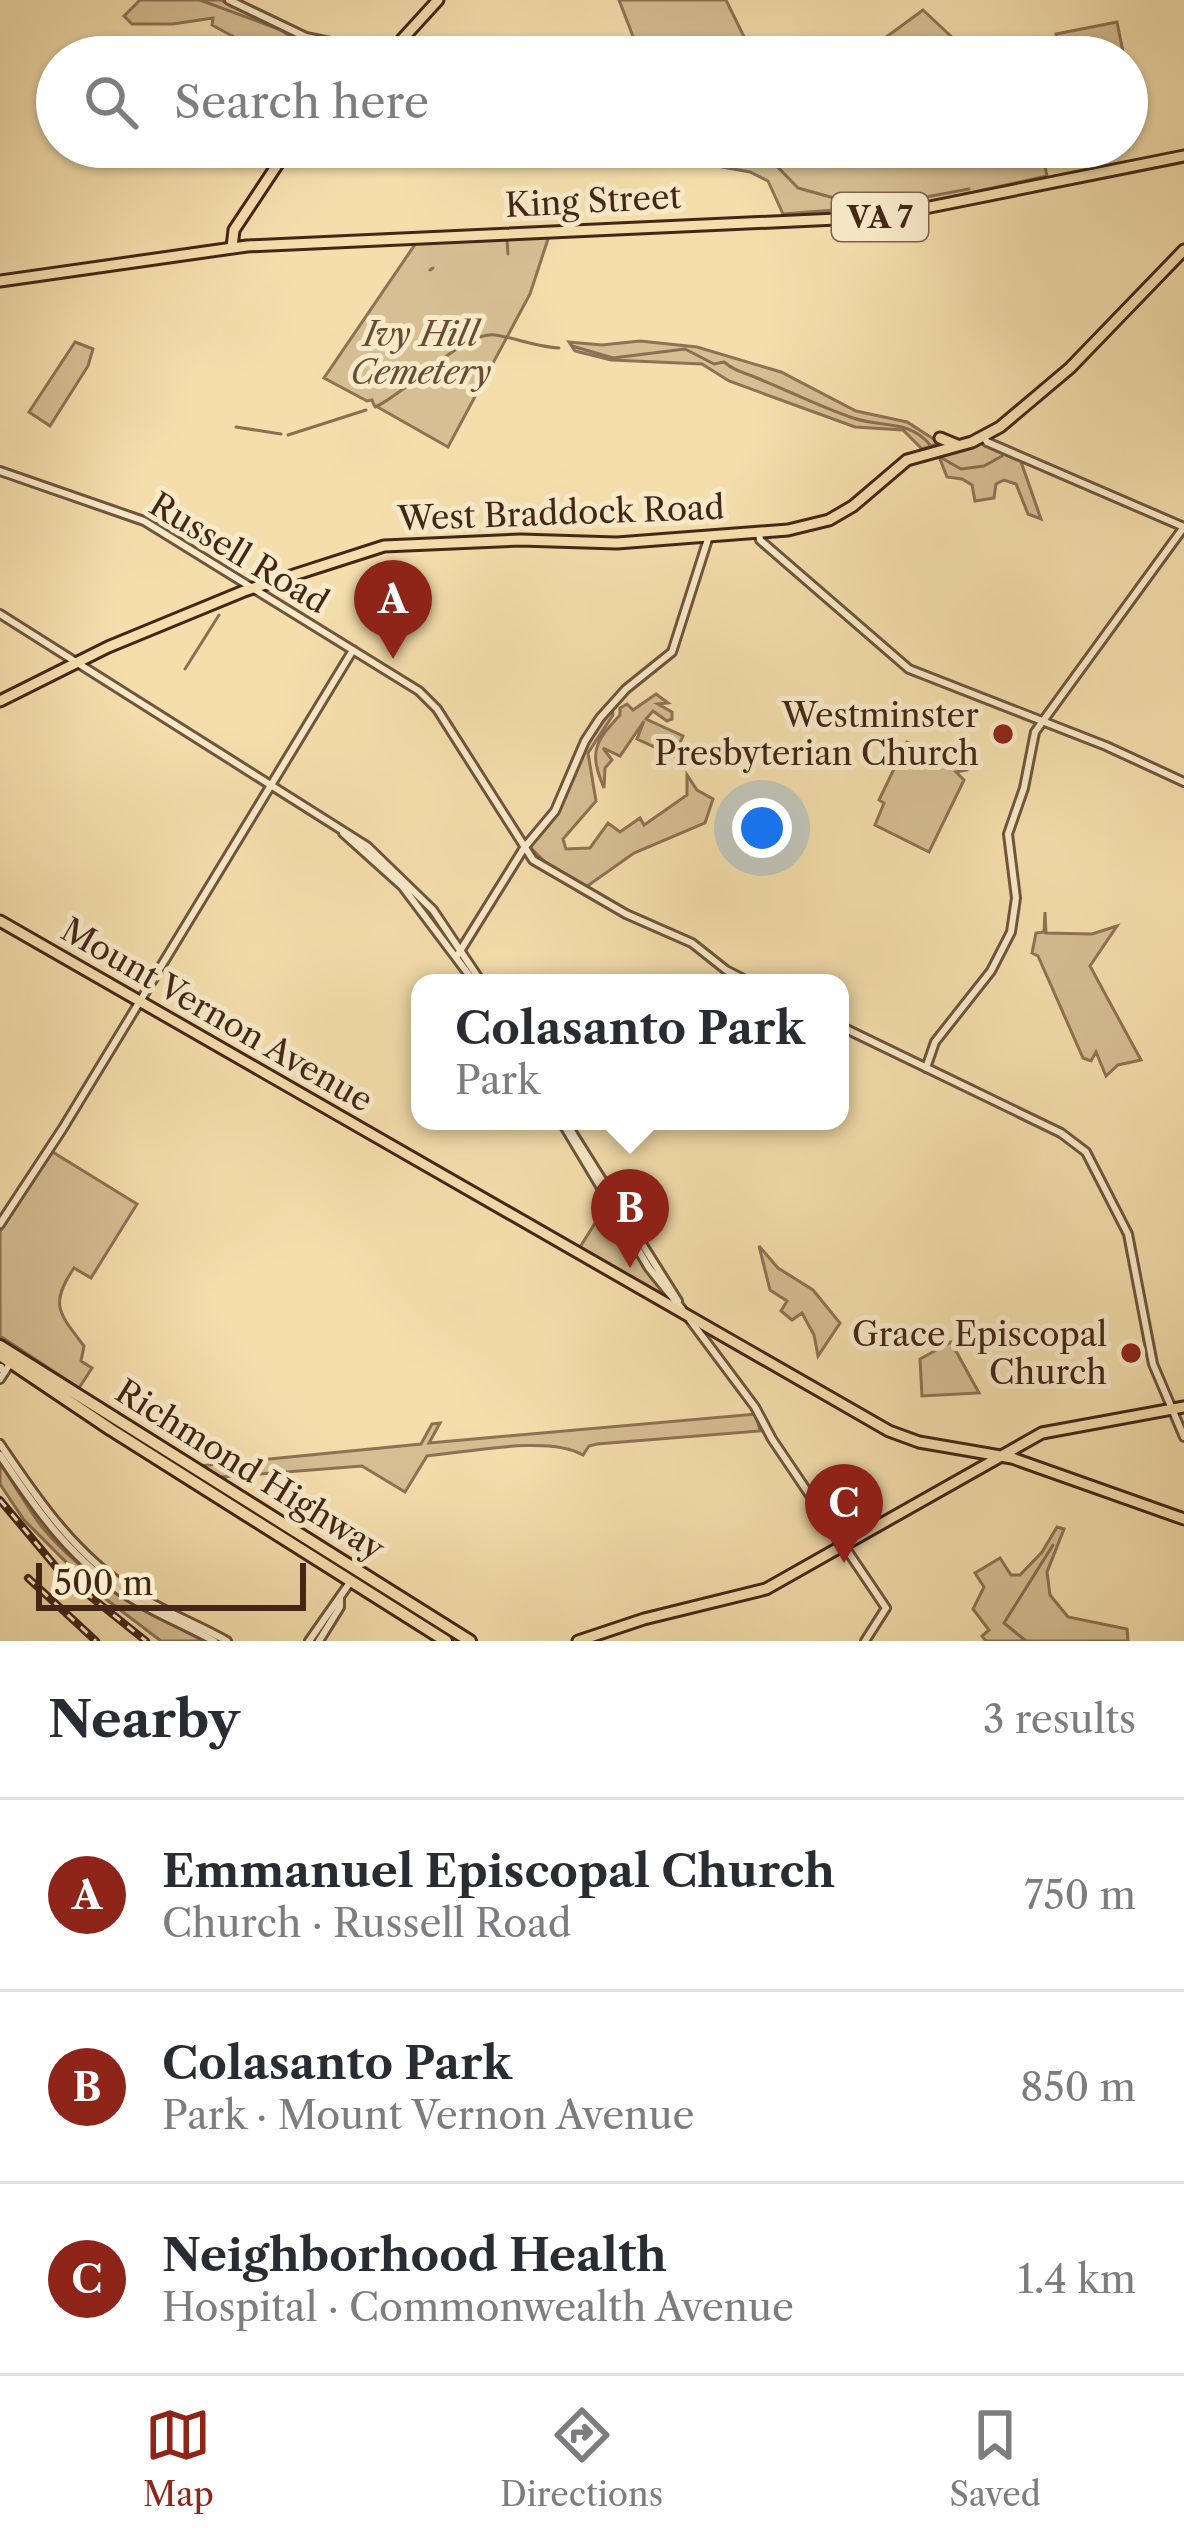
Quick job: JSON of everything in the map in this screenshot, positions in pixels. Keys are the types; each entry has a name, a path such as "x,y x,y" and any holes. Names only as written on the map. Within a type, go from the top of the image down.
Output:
{"highway":[{"path":"3,1357 45,1366 76,1391"},
{"name":"Richmond Highway","path":"3,1357 76,1391 446,1641"},
{"name":"Richmond Highway","path":"3,1357 354,1576 470,1641"}],"main road":[{"path":"406,36 438,0"},
{"name":"King Street","path":"1148,162 1184,155"},
{"path":"216,250 275,168"},
{"name":"King Street","path":"0,281 255,246 880,217 1120,168"},
{"path":"235,228 239,240 255,246"},
{"path":"232,248 235,228"},
{"name":"West Braddock Road","path":"0,701 78,662 252,588 393,544 505,540 613,544 759,532 830,520 919,454 984,437 1070,368 1184,250"},
{"path":"940,438 957,446"},
{"name":"Mount Vernon Avenue","path":"0,921 889,1431 919,1442 999,1455 1184,1519"},
{"path":"578,1641 644,1619 766,1589 1051,1430 1184,1407"}],"street":[{"path":"229,0 305,36"},
{"path":"926,1068 935,1042 982,984 1011,932 1016,898 1008,835 1034,736 1184,527 984,437"},
{"name":"Russell Road","path":"0,471 127,513 433,703 524,848 558,876 646,924 686,939 734,974"},
{"path":"759,532 760,540 909,669 1184,782"},
{"path":"459,952 524,848 555,811 600,718 626,689 672,652 709,536"},
{"path":"0,614 322,815 398,882 473,974"},
{"path":"0,1224 353,650"},
{"path":"849,1030 1061,1133 1086,1152 1131,1244 1149,1352 1184,1437"},
{"path":"569,1130 661,1281 886,1608 866,1641"},
{"path":"0,1379 3,1357"},
{"path":"0,1444 54,1522 92,1561 136,1594 227,1641"},
{"path":"0,1455 49,1526 94,1572 146,1607 214,1641"},
{"path":"308,1641 354,1576"},
{"path":"319,1641 340,1607 340,1598"}],"green space":[{"path":"140,0 220,0 298,36 232,36 212,25 213,18 132,24 124,16"},
{"path":"619,0 726,0 744,36 633,36"},
{"path":"923,10 951,36 888,36"},
{"path":"1117,22 1120,36 1056,36"},
{"path":"728,168 1045,168 1047,176 924,203 783,214 768,181"},
{"name":"Ivy Hill Cemetery","path":"549,236 530,294 448,447 372,400 324,378 416,243"},
{"path":"640,341 697,347 781,372 856,411 907,422 940,443 922,449 903,430 855,427 729,381 702,364 611,360 575,351 569,342"},
{"path":"75,342 93,349 88,366 50,426 29,412"},
{"path":"981,443 1020,459 1041,519 1028,514 1016,484 1004,480 996,484 994,498 975,501 972,485 947,477 938,454"},
{"path":"656,694 668,703 658,704 672,712 672,719 667,721 653,711 646,719 683,736 674,756 637,739 644,721 620,756 603,748 612,760 605,768 604,788 596,756 604,733 620,715 620,708 627,704 633,710"},
{"path":"612,706 613,715 588,753 596,801 563,839 566,849 590,848 608,823 620,832 640,818 644,825 687,795 687,775 697,790 713,799 705,823 634,853 586,887 550,867 530,847 559,812 584,750"},
{"path":"907,742 941,759 943,752 970,765 956,772 964,780 929,852 875,825 884,803 879,800"},
{"path":"1045,912 1046,933 1092,934 1117,926 1090,966 1141,1060 1118,1065 1106,1076 1096,1052 1091,1061 1083,1058 1038,956 1032,953 1036,933 1044,932"},
{"path":"51,1151 137,1204 91,1278 74,1268 62,1291 63,1317 84,1346 81,1361 92,1368 79,1388 0,1336 0,1232"},
{"path":"608,1209 667,1298 580,1247"},
{"path":"759,1246 778,1268 813,1290 840,1323 818,1356 802,1313 792,1320 781,1311 787,1301 770,1290"},
{"path":"951,1342 979,1393 922,1396 920,1359"},
{"path":"756,1414 760,1431 597,1444 583,1455 530,1445 427,1456 405,1492 362,1466 213,1477 198,1466 421,1444 432,1424 440,1423 429,1443"},
{"path":"0,1463 42,1527 77,1563 138,1605 204,1641 161,1641 94,1590 24,1520 0,1484"},
{"path":"1057,1527 1064,1529 1047,1572 1050,1595 1068,1617 1127,1629 1128,1641 986,1641 982,1636 989,1630 973,1609 984,1587 975,1573 1000,1558 1011,1575 1020,1575"}],"waterway":[{"path":"200,0 289,36"},
{"path":"779,168 798,188 852,203 888,204 969,189"},
{"path":"507,239 508,254"},
{"path":"375,407 482,336 559,348"},
{"path":"572,346 613,358 685,349 841,414 905,428 931,446"},
{"path":"288,435 366,410"},
{"path":"236,427 281,434"},
{"path":"940,457 961,469 984,466 1002,456"},
{"path":"185,669 219,615"},
{"path":"1026,1641 1004,1623 1053,1545"}],"railway":[{"path":"0,1500 61,1573 146,1641"},
{"path":"28,1578 96,1641"}],"place":[{"name":"Emmanuel Episcopal Church","path":"393,659"},
{"name":"Westminster Presbyterian Church","path":"1003,734"},
{"name":"Colasanto Park","path":"630,1268"},
{"name":"Grace Episcopal Church","path":"1131,1353"},
{"name":"Neighborhood Health","path":"844,1563"}]}
